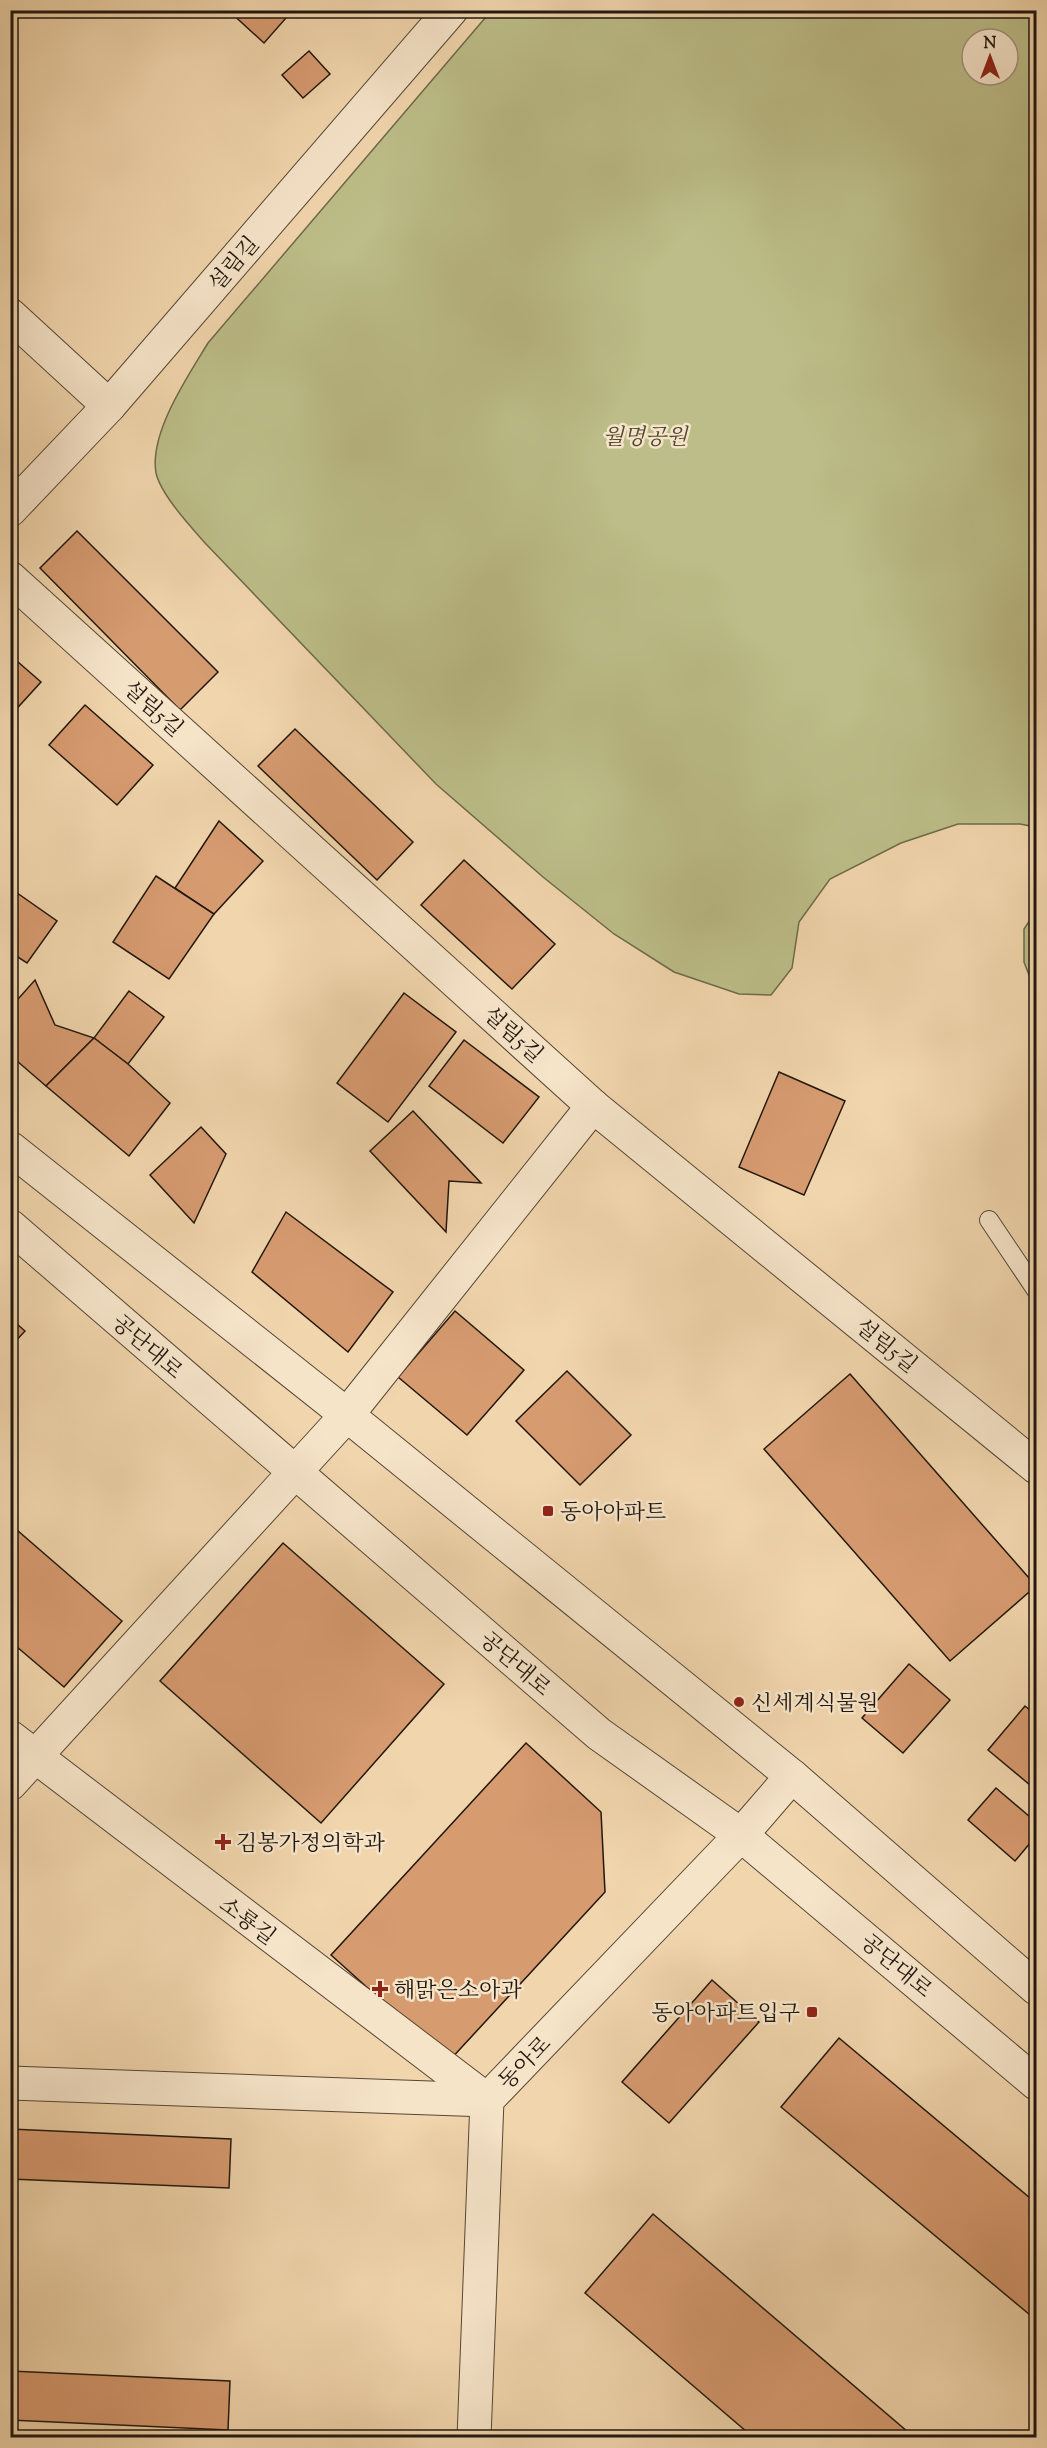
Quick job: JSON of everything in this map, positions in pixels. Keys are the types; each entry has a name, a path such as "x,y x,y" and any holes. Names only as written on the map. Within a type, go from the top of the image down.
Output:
{"street":[{"name":"설림길","path":"10,510 109,406 451,10"},
{"path":"10,315 109,406"},
{"name":"설림5길","path":"10,578 593,1106 1036,1467"},
{"path":"10,1784 22,1747 296,1474 347,1415 593,1106"},
{"path":"10,1148 347,1415 792,1776 1036,1988"},
{"name":"공단대로","path":"10,1226 599,1734 741,1835 1036,2083"},
{"name":"소룡길","path":"22,1747 487,2100"},
{"name":"동아로","path":"474,2438 487,2100 741,1835 792,1776"},
{"path":"10,2083 487,2100"}],"lane":[{"path":"989,1220 1036,1290"}],"green space":[{"name":"월명공원","path":"491,11 1036,11 1036,827 1020,824 958,824 901,843 830,879 799,922 792,968 771,995 739,994 674,972 614,934 543,877 436,784 206,544 177,510 159,482 155,457 164,423 208,343"},
{"path":"1036,911 1036,993 1024,962 1024,929"}],"building":[{"path":"228,10 293,10 264,43"},
{"path":"309,51 330,74 303,98 282,75"},
{"path":"77,531 218,672 180,710 40,568"},
{"path":"10,655 41,682 10,716"},
{"path":"85,705 153,765 117,805 49,745"},
{"path":"295,729 413,842 377,880 258,766"},
{"path":"219,821 263,861 214,914 175,888"},
{"path":"464,860 555,944 512,989 421,905"},
{"path":"156,876 214,914 169,979 113,942"},
{"path":"10,888 57,921 27,963 10,952"},
{"path":"35,980 55,1025 94,1038 46,1086 10,1055 10,1008"},
{"path":"129,991 164,1017 128,1064 94,1038"},
{"path":"404,993 456,1032 388,1122 337,1083"},
{"path":"94,1038 128,1064 170,1103 129,1156 46,1086"},
{"path":"464,1040 539,1097 503,1143 429,1086"},
{"path":"779,1072 845,1101 804,1195 739,1167"},
{"path":"413,1111 481,1183 449,1181 446,1232 370,1151"},
{"path":"201,1127 226,1154 194,1223 150,1175"},
{"path":"286,1212 393,1292 348,1352 252,1272"},
{"path":"455,1311 524,1370 467,1435 398,1377"},
{"path":"10,1318 25,1331 10,1347"},
{"path":"567,1371 631,1435 580,1485 516,1421"},
{"path":"850,1374 1036,1586 950,1661 764,1449"},
{"path":"10,1524 122,1621 64,1687 10,1641"},
{"path":"283,1543 444,1684 321,1823 160,1681"},
{"path":"909,1664 950,1700 903,1753 862,1718"},
{"path":"1025,1706 1036,1715 1036,1790 988,1750"},
{"path":"526,1743 601,1812 605,1892 449,2061 331,1955"},
{"path":"996,1788 1036,1822 1036,1836 1015,1861 968,1820"},
{"path":"712,1980 759,2022 669,2123 622,2082"},
{"path":"839,2038 1036,2203 1036,2320 781,2107"},
{"path":"10,2129 231,2139 229,2188 10,2179"},
{"path":"653,2214 915,2438 754,2438 585,2293"},
{"path":"10,2371 230,2381 228,2430 10,2420"}],"place":[{"name":"동아아파트","path":"548,1511"},
{"name":"신세계식물원","path":"739,1702"},
{"name":"김봉가정의학과","path":"223,1842"},
{"name":"해맑은소아과","path":"380,1989"},
{"name":"동아아파트입구","path":"812,2012"}]}
